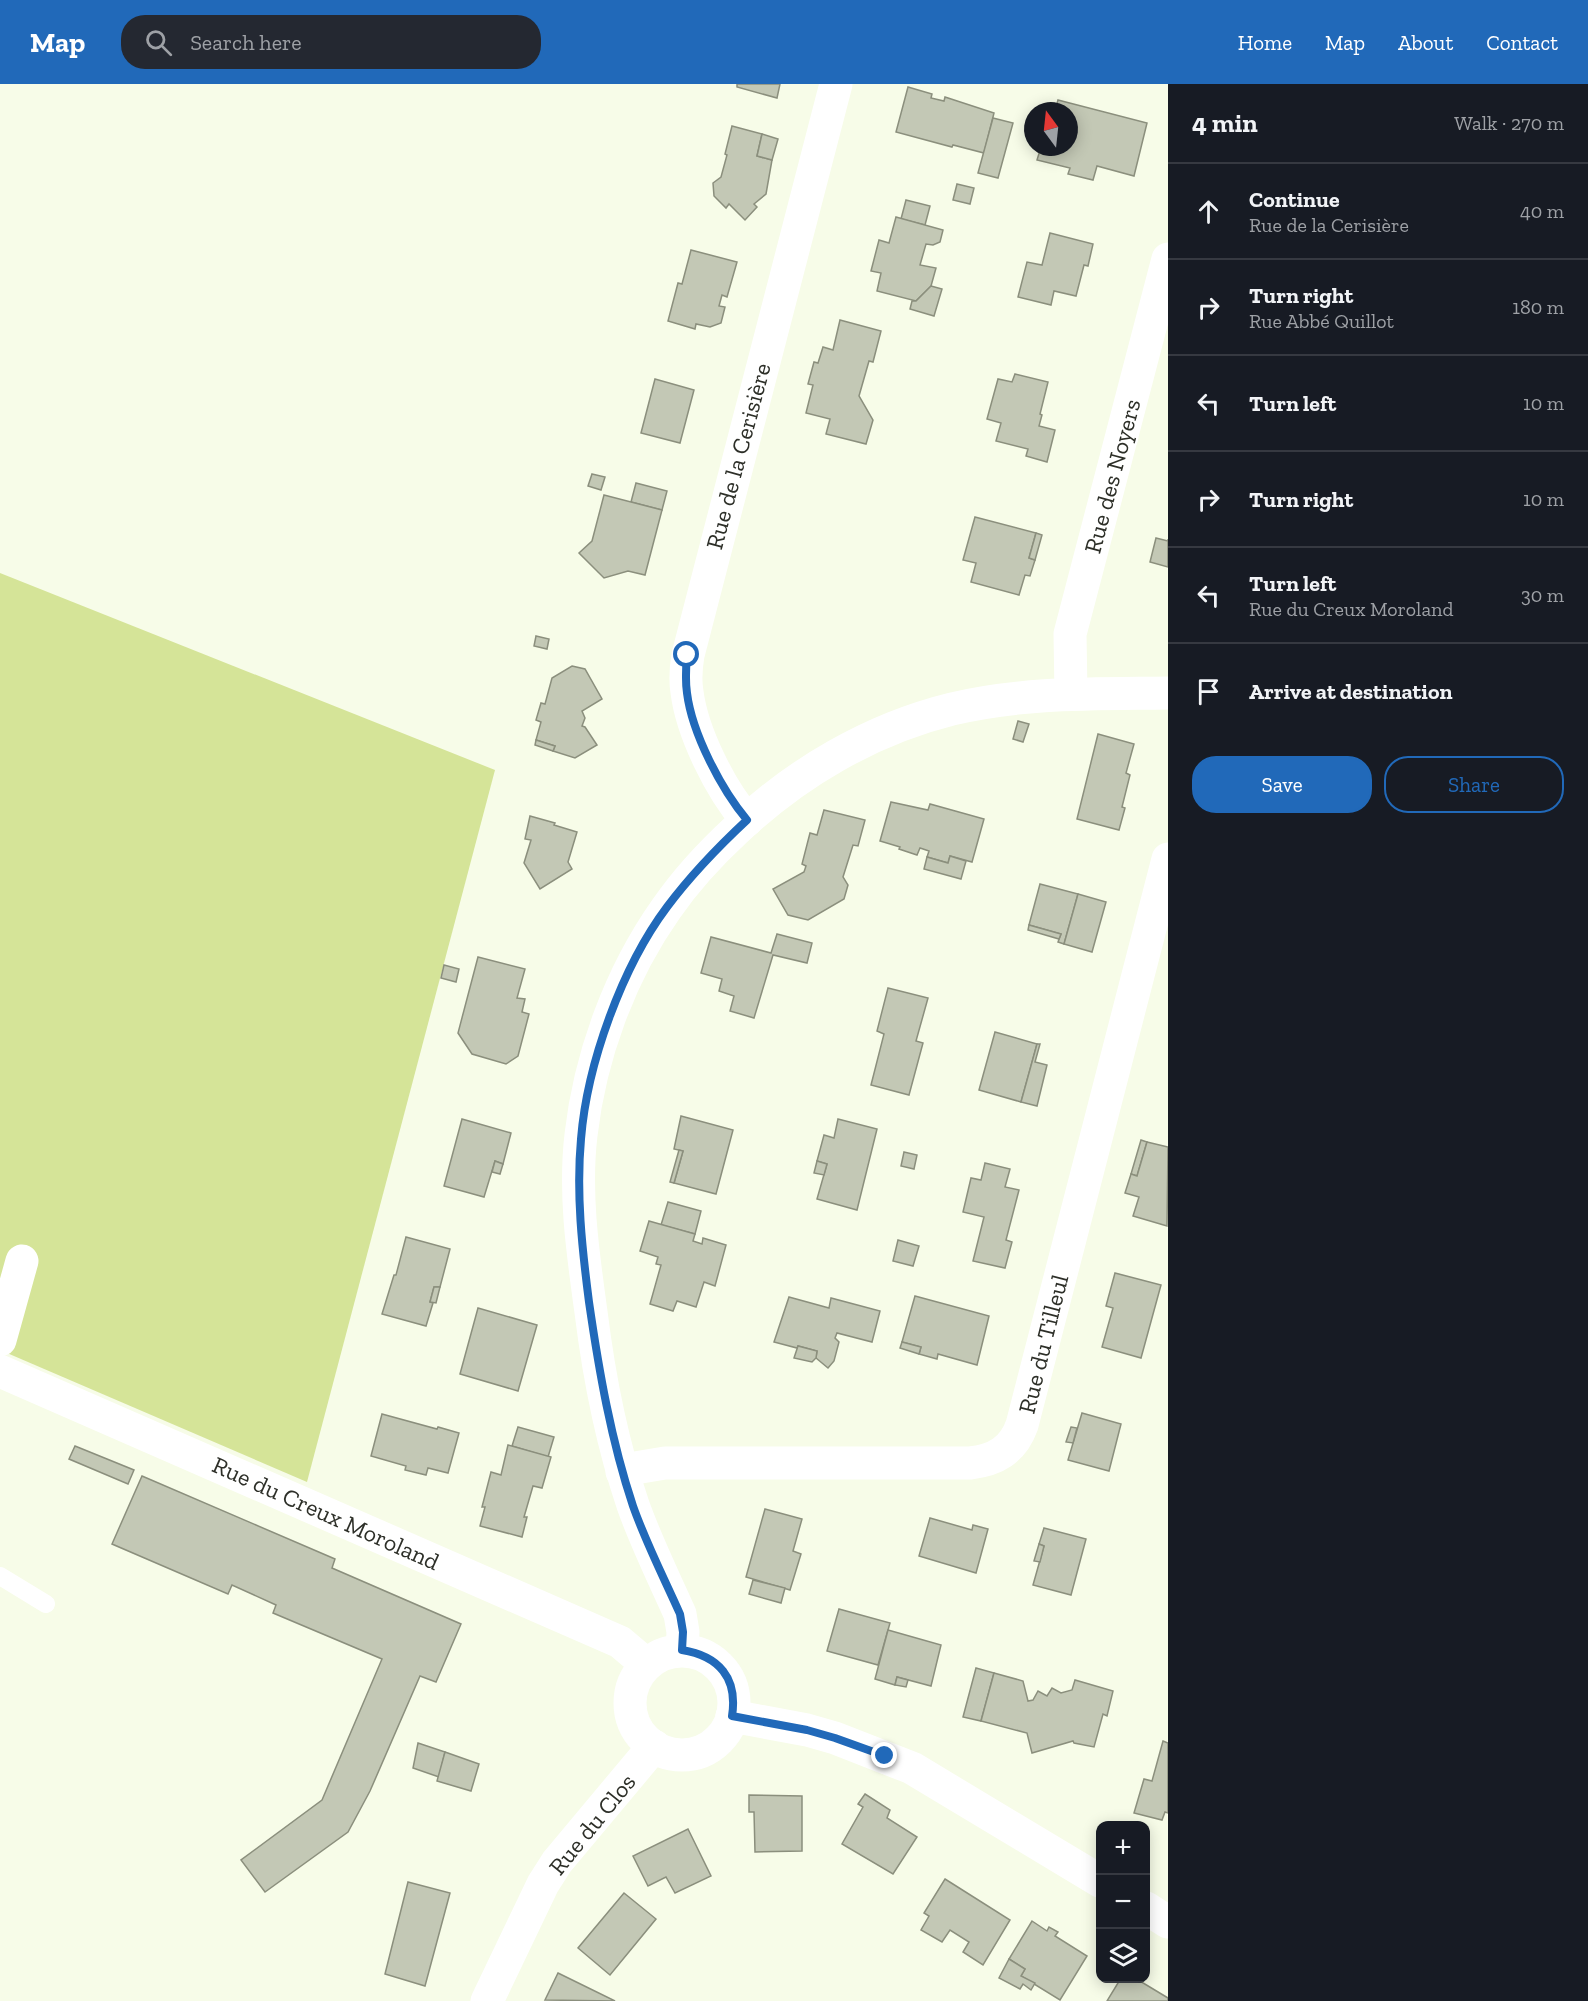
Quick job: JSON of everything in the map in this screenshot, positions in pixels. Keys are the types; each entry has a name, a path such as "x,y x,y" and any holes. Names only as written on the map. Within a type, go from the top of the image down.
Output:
{"street":[{"name":"Rue de la Cerisière","path":"747,820 725,792 698,734 686,690 687,655 836,84"},
{"name":"Rue des Noyers","path":"1071,694 1070,634 1168,259"},
{"path":"682,1650 683,1632 680,1614 634,1508 622,1472 603,1387 580,1221 579,1166 585,1107 600,1046 613,1010 644,944 665,909 688,880 714,850 747,820 777,794 810,772 884,731 918,719 991,701 1032,695 1168,693"},
{"name":"Rue du Tilleul","path":"622,1472 664,1463 970,1464 993,1458 1004,1453 1012,1445 1022,1425 1168,859"},
{"path":"0,1340 22,1261"},
{"name":"Rue du Creux Moroland","path":"0,1371 620,1642 646,1664"},
{"path":"682,1650 695,1652 708,1658 723,1671 732,1689 734,1703 727,1729 718,1740 694,1753 673,1754 654,1746 642,1736 633,1722 630,1707 631,1692 646,1664 669,1652 682,1650"},
{"path":"732,1716 807,1730 861,1747 903,1764 1096,1878"},
{"name":"Rue du Clos","path":"488,2001 543,1884 557,1862 654,1746"},
{"path":"1150,1911 1168,1922"}],"lane":[{"path":"0,1576 46,1604"}],"green space":[{"path":"0,573 495,770 307,1482 0,1350"}],"building":[{"path":"737,84 780,84 777,98 737,87"},
{"path":"908,87 932,94 931,98 944,101 945,97 994,113 984,153 896,132"},
{"path":"1078,105 1147,123 1134,176 1097,166 1093,180 1068,174 1070,168 1037,160 1038,156 1078,156"},
{"path":"993,118 1013,123 998,178 978,173"},
{"path":"732,126 762,134 757,156 772,160 766,194 754,204 757,207 745,220 729,204 726,208 714,196 713,183 721,177"},
{"path":"762,134 778,139 772,160 757,156"},
{"path":"957,184 974,188 970,204 953,200"},
{"path":"906,200 930,206 925,225 901,219"},
{"path":"896,217 943,230 940,242 933,245 926,244 920,265 936,268 931,286 916,301 877,291 881,273 871,271 879,240 889,243"},
{"path":"1050,233 1093,244 1088,266 1084,265 1076,296 1054,291 1051,305 1018,297 1027,262 1042,265"},
{"path":"691,250 737,262 727,297 722,295 719,306 725,307 721,323 710,327 696,324 695,329 668,321 678,283 682,284"},
{"path":"931,286 942,289 934,316 910,309 912,301 916,301"},
{"path":"840,320 881,331 873,362 869,361 859,396 873,420 866,444 826,434 830,419 806,413 813,385 808,384 814,362 818,363 823,347 833,350"},
{"path":"1015,374 1048,382 1039,426 1055,430 1047,462 1026,456 1028,449 996,441 1001,423 987,419 998,379 1012,382"},
{"path":"655,379 694,390 680,443 641,433"},
{"path":"592,474 605,477 601,490 588,486"},
{"path":"636,483 667,491 662,510 631,502"},
{"path":"604,495 662,510 645,575 628,571 604,578 579,553 592,541"},
{"path":"975,517 1036,533 1029,558 1035,560 1030,576 1025,575 1019,595 971,582 976,563 963,560"},
{"path":"1036,533 1042,535 1035,560 1029,558"},
{"path":"1156,538 1168,541 1168,567 1150,562"},
{"path":"536,636 549,639 547,649 534,646"},
{"path":"572,666 585,669 602,699 582,711 585,718 582,726 597,745 575,758 553,751 555,746 536,740 541,722 536,720 541,703 545,704 552,678"},
{"path":"1018,721 1029,724 1023,742 1013,739"},
{"path":"1098,734 1134,744 1126,773 1130,775 1119,830 1077,819"},
{"path":"536,740 555,746 553,751 535,745"},
{"path":"891,802 928,810 930,804 984,819 972,862 950,856 948,863 927,857 929,851 920,848 917,855 880,841"},
{"path":"824,810 865,820 858,846 853,845 843,877 848,885 844,899 808,920 788,915 773,889 804,872 806,866 802,864 810,833 817,835"},
{"path":"530,816 577,832 568,862 572,869 540,889 524,863 531,840 525,839"},
{"path":"950,856 966,861 961,879 924,869 927,857 948,863"},
{"path":"1040,884 1078,894 1064,944 1058,942 1061,934 1029,925"},
{"path":"1078,894 1106,902 1092,952 1064,944"},
{"path":"1029,925 1061,934 1059,939 1028,930"},
{"path":"777,934 812,943 807,963 773,955 754,1018 730,1011 734,996 719,991 722,979 701,973 711,937 771,953"},
{"path":"478,957 525,969 517,998 525,999 522,1012 529,1014 518,1056 506,1064 472,1054 458,1033"},
{"path":"444,965 459,969 456,982 441,978"},
{"path":"888,988 928,998 916,1041 923,1043 909,1095 871,1085 884,1034 877,1031"},
{"path":"995,1032 1037,1044 1021,1102 979,1090"},
{"path":"1037,1044 1040,1044 1035,1062 1047,1065 1037,1106 1021,1102"},
{"path":"681,1116 733,1130 716,1194 674,1183 683,1151 674,1149"},
{"path":"462,1119 511,1133 503,1164 495,1161 484,1197 444,1186"},
{"path":"838,1119 877,1129 857,1210 817,1199 827,1164 817,1161 824,1135 834,1138"},
{"path":"1141,1140 1147,1142 1137,1176 1131,1174"},
{"path":"1147,1142 1168,1147 1167,1226 1133,1216 1139,1197 1125,1193 1131,1174 1137,1176"},
{"path":"679,1150 683,1151 674,1183 670,1182"},
{"path":"904,1152 917,1155 914,1169 901,1166"},
{"path":"495,1161 503,1164 500,1174 492,1172"},
{"path":"817,1161 827,1164 824,1175 814,1173"},
{"path":"985,1163 1010,1169 1005,1187 1019,1190 1006,1240 1012,1242 1005,1268 973,1261 984,1217 963,1212 971,1178 981,1180"},
{"path":"668,1202 701,1211 695,1234 661,1225"},
{"path":"649,1221 695,1234 693,1241 702,1244 703,1238 726,1245 715,1286 704,1282 696,1307 677,1301 673,1311 650,1304 661,1265 656,1264 658,1257 640,1251"},
{"path":"406,1237 450,1249 440,1287 434,1287 430,1302 433,1303 426,1326 382,1314"},
{"path":"898,1240 919,1246 913,1266 893,1261"},
{"path":"1115,1273 1161,1285 1141,1358 1102,1347 1113,1308 1106,1306"},
{"path":"434,1287 440,1287 436,1303 430,1302"},
{"path":"915,1296 989,1316 977,1365 938,1354 937,1359 919,1354 921,1347 902,1342"},
{"path":"789,1297 829,1308 831,1298 880,1311 872,1342 837,1333 835,1338 839,1342 834,1361 828,1368 816,1358 817,1351 774,1342"},
{"path":"478,1308 537,1325 518,1391 460,1374"},
{"path":"902,1342 921,1347 919,1354 900,1348"},
{"path":"798,1346 817,1351 816,1358 812,1362 794,1358"},
{"path":"1082,1413 1121,1424 1109,1471 1068,1460"},
{"path":"382,1414 459,1433 448,1473 428,1468 426,1475 405,1470 406,1466 371,1456"},
{"path":"518,1427 554,1437 548,1457 512,1446"},
{"path":"1071,1427 1077,1428 1073,1443 1066,1442"},
{"path":"508,1445 551,1457 542,1488 533,1486 524,1517 527,1517 522,1537 480,1526 485,1507 482,1507 491,1472 501,1475"},
{"path":"75,1446 134,1470 128,1484 69,1459"},
{"path":"142,1476 335,1559 332,1568 461,1624 436,1682 420,1676 370,1791 348,1832 265,1892 241,1860 322,1800 382,1659 273,1613 276,1605 232,1585 228,1594 112,1544"},
{"path":"765,1509 802,1519 793,1551 801,1554 790,1590 746,1577"},
{"path":"930,1518 972,1530 973,1525 988,1529 976,1573 919,1556"},
{"path":"1044,1528 1086,1539 1071,1595 1033,1585 1044,1546 1039,1544"},
{"path":"1039,1544 1044,1546 1040,1562 1034,1561"},
{"path":"753,1580 785,1588 781,1603 749,1594"},
{"path":"839,1609 890,1623 878,1665 827,1651"},
{"path":"888,1630 941,1645 931,1686 897,1677 895,1685 875,1679"},
{"path":"976,1668 994,1673 981,1721 963,1717"},
{"path":"994,1673 1023,1681 1028,1701 1033,1700 1038,1691 1047,1696 1052,1688 1061,1693 1072,1690 1075,1680 1113,1691 1107,1716 1103,1714 1094,1747 1073,1741 1032,1753 1027,1733 981,1721"},
{"path":"897,1677 908,1680 906,1687 895,1685"},
{"path":"1163,1741 1168,1743 1168,1813 1165,1812 1162,1820 1134,1813 1144,1779 1152,1781"},
{"path":"418,1743 445,1752 439,1777 413,1768"},
{"path":"445,1752 479,1764 471,1791 437,1781"},
{"path":"865,1794 890,1810 887,1818 917,1837 893,1874 842,1844 863,1807 858,1804"},
{"path":"749,1795 802,1796 802,1851 755,1852 754,1812 749,1812"},
{"path":"688,1829 711,1876 675,1893 666,1877 648,1886 633,1856"},
{"path":"945,1879 1010,1920 983,1965 963,1952 969,1942 950,1930 942,1942 921,1930 929,1916 924,1913"},
{"path":"408,1882 450,1893 425,1986 385,1974"},
{"path":"624,1893 656,1919 610,1975 578,1948"},
{"path":"1032,1921 1047,1931 1049,1927 1058,1932 1055,1936 1087,1956 1060,2000 1021,1976 1025,1969 1009,1959"},
{"path":"1009,1959 1025,1969 1021,1976 1035,1983 1031,1990 1023,1984 1020,1989 999,1978"},
{"path":"558,1973 615,2001 545,2000"},
{"path":"1118,1983 1143,1983 1168,1998 1168,2001 1107,2001"}],"route":[{"path":"687,655 686,690 698,734 725,792 747,820 714,850 665,909 629,972 600,1046 592,1077 581,1137 580,1221 593,1331 603,1387 622,1472 634,1508 680,1614 683,1632 682,1650 695,1652 719,1666 732,1689 734,1703 732,1716 807,1730 885,1756"}]}
